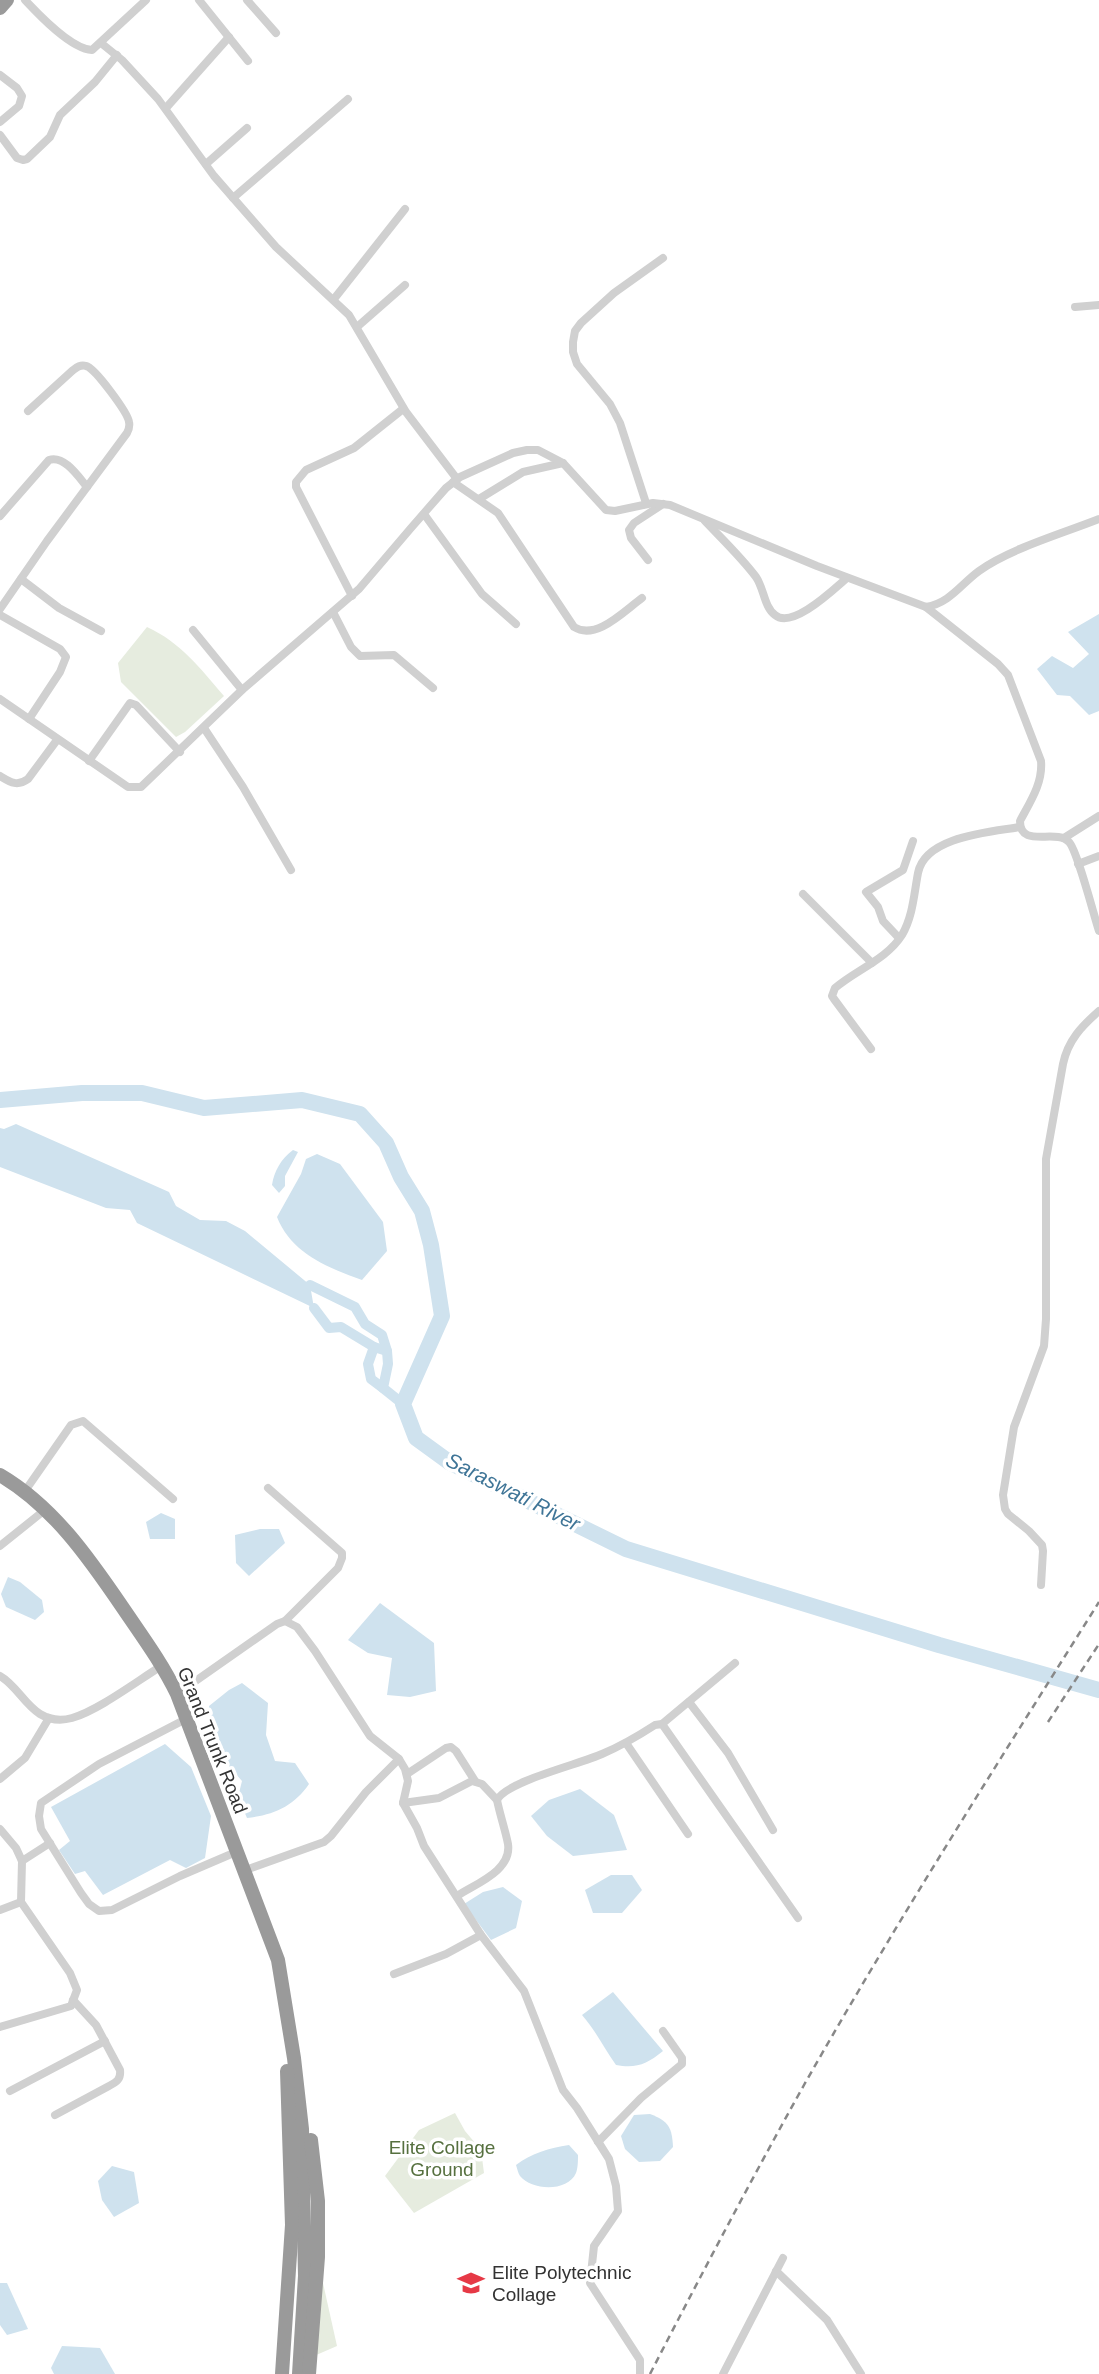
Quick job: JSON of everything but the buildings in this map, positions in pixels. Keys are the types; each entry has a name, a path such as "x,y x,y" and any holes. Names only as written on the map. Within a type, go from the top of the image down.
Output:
{"highway":[{"path":"0,8 7,0"},
{"name":"Grand Trunk Road","path":"0,1475 46,1509 93,1564 163,1665 177,1694 278,1960 289,2030"},
{"path":"278,1960 290,2001 299,2050 316,2182 324,2221 324,2276 318,2374"},
{"path":"289,2030 318,2257 309,2374"},
{"path":"282,2374 292,2225 287,2056 289,2030"},
{"path":"299,2374 305,2276 316,2182"}],"street":[{"path":"25,0 79,46 92,50 146,0"},
{"path":"199,0 248,61"},
{"path":"247,0 276,33"},
{"path":"166,108 229,37"},
{"path":"101,43 117,55 166,108 233,198 282,253 334,299 357,327 385,380 455,481 503,518 574,627 579,631 590,631 604,625 642,598"},
{"path":"0,135 17,158 27,159 50,137 60,115 95,82 117,55"},
{"path":"0,75 17,88 22,96 19,106 0,122"},
{"path":"233,198 348,99"},
{"path":"206,164 247,128"},
{"path":"334,299 405,209"},
{"path":"646,503 620,423 610,404 577,364 573,342 575,331 589,316 614,293 663,258"},
{"path":"357,327 405,285"},
{"path":"1075,307 1099,305"},
{"path":"0,609 130,426 125,413 96,373 91,368 79,366 28,411"},
{"path":"352,596 296,487 296,482 306,470 354,448 404,409"},
{"path":"0,699 57,740 134,789 146,784 242,691 352,596 455,481 482,466 527,450 546,452 563,463 606,510 663,503 926,607 998,664 1012,681 1042,767 1038,784 1020,821 1023,833 1030,837 1064,838 1099,816"},
{"path":"0,516 54,457 59,458 88,486"},
{"path":"479,499 523,472 563,463"},
{"path":"648,560 631,538 629,530 634,523 663,503"},
{"path":"424,514 482,594 516,624"},
{"path":"703,518 755,577 771,610 779,618 788,619 808,609 847,578"},
{"path":"926,607 936,606 948,598 974,574 993,562 1099,519"},
{"path":"21,579 59,608 101,631"},
{"path":"333,612 354,652 364,658 397,656 433,688"},
{"path":"0,615 60,649 66,657 60,673 29,719"},
{"path":"193,630 242,691"},
{"path":"89,761 130,703 136,705 180,752"},
{"path":"204,728 243,787 291,870"},
{"path":"0,776 16,784 22,783 28,779 57,740"},
{"path":"870,1049 832,996 837,985 872,963 899,938 913,908 920,867 926,859 955,839 1020,827"},
{"path":"1064,838 1072,845 1099,931"},
{"path":"899,938 883,921 878,907 866,892 903,870 913,841"},
{"path":"1078,864 1099,856"},
{"path":"803,894 872,963"},
{"path":"1041,1585 1042,1545 1008,1514 1003,1495 1014,1427 1044,1346 1046,1159 1065,1051 1075,1034 1099,1011"},
{"path":"25,1491 71,1425 83,1422 173,1499"},
{"path":"177,1694 285,1621 338,1568 342,1553 268,1488"},
{"path":"0,1546 46,1509"},
{"path":"285,1621 297,1627 315,1651 370,1737 398,1759 407,1774 408,1782 403,1802 424,1846 481,1935 524,1991 563,2090 609,2159 616,2186 618,2211 594,2246 590,2283 640,2360 640,2374"},
{"path":"498,1800 509,1788 600,1755 655,1725 662,1724 735,1663"},
{"path":"0,1676 10,1683 33,1709 49,1718 74,1717 163,1665"},
{"path":"689,1702 728,1753 773,1830"},
{"path":"0,1779 25,1758 49,1718"},
{"path":"186,1719 99,1765 41,1803 41,1829 81,1893 89,1904 99,1911 112,1910 236,1852"},
{"path":"662,1724 798,1918"},
{"path":"626,1743 688,1834"},
{"path":"407,1774 448,1747 456,1751 475,1781 482,1784 498,1800 508,1846 505,1862 498,1870 457,1896"},
{"path":"243,1871 324,1842 398,1759"},
{"path":"403,1802 439,1798 475,1781"},
{"path":"0,1829 16,1848 22,1861 21,1902 70,1973 77,1990 71,2006 0,2027"},
{"path":"22,1861 50,1843"},
{"path":"0,1910 21,1902"},
{"path":"394,1975 446,1954 481,1935"},
{"path":"55,2115 117,2081 120,2076 120,2070 96,2025 74,2000"},
{"path":"598,2142 641,2098 682,2064 682,2058 663,2031"},
{"path":"10,2091 105,2041"},
{"path":"723,2374 783,2258"},
{"path":"776,2271 827,2320 860,2374"}],"green space":[{"path":"147,627 180,648 224,696 176,737 121,682 118,663"},
{"name":"Elite Collage Ground","path":"455,2113 465,2131 481,2150 484,2173 414,2213 385,2176 419,2130"},
{"path":"321,2274 337,2346 307,2359 294,2341 300,2301"}],"water":[{"path":"1099,614 1099,711 1089,715 1070,696 1057,695 1037,669 1052,656 1073,668 1089,654 1068,632"},
{"path":"16,1124 169,1192 176,1206 200,1220 226,1221 245,1231 310,1285 314,1308 137,1223 130,1210 106,1208 0,1167 0,1128"},
{"path":"293,1150 298,1152 285,1176 285,1186 279,1193 272,1185 274,1175 282,1161"},
{"path":"317,1154 340,1164 383,1222 387,1251 362,1280 336,1270 301,1250 283,1230 277,1217 301,1174 306,1159"},
{"path":"161,1513 175,1519 175,1539 150,1539 146,1522"},
{"path":"260,1529 279,1529 285,1543 249,1576 236,1563 235,1535"},
{"path":"8,1577 20,1582 42,1600 44,1612 35,1620 6,1607 1,1594"},
{"path":"380,1603 434,1643 436,1691 410,1697 387,1695 392,1658 368,1653 348,1640"},
{"path":"242,1683 268,1703 266,1735 275,1761 295,1763 309,1784 290,1804 266,1815 247,1818 238,1797 242,1781 226,1763 208,1725 209,1706"},
{"path":"165,1744 191,1767 211,1816 205,1858 186,1868 170,1860 103,1895 85,1871 75,1874 59,1850 70,1841 51,1807"},
{"path":"580,1789 614,1815 627,1850 573,1856 547,1836 531,1816 549,1800"},
{"path":"611,1875 632,1875 642,1890 622,1913 593,1913 585,1890"},
{"path":"503,1887 522,1901 516,1928 491,1940 464,1904 483,1892"},
{"path":"613,1992 663,2051 652,2059 635,2066 616,2065 582,2015"},
{"path":"650,2114 668,2126 673,2147 660,2161 639,2162 625,2149 621,2136 634,2115"},
{"path":"569,2145 578,2155 578,2164 576,2173 566,2184 541,2187 520,2176 516,2165 528,2157"},
{"path":"112,2166 134,2172 139,2203 114,2217 102,2200 98,2181"},
{"path":"0,2283 7,2283 28,2329 7,2335 0,2325"},
{"path":"62,2346 100,2348 115,2374 54,2374 51,2368"}],"waterway":[{"name":"Saraswati River","path":"0,1100 82,1093 142,1093 204,1108 302,1100 360,1114 386,1143 401,1177 422,1211 431,1245 442,1316 403,1404 416,1438 449,1462 626,1549 939,1645 1099,1690"},
{"path":"310,1285 355,1307 365,1324 382,1335 388,1364 383,1388 403,1404"},
{"path":"314,1308 329,1328 341,1327 374,1347 387,1351"},
{"path":"374,1347 368,1364 371,1379 383,1388"}],"railway":[{"path":"650,2374 839,2024 1099,1602"},
{"path":"1048,1722 1099,1644"}],"place":[{"name":"Elite Polytechnic Collage","path":"471,2283"}]}
